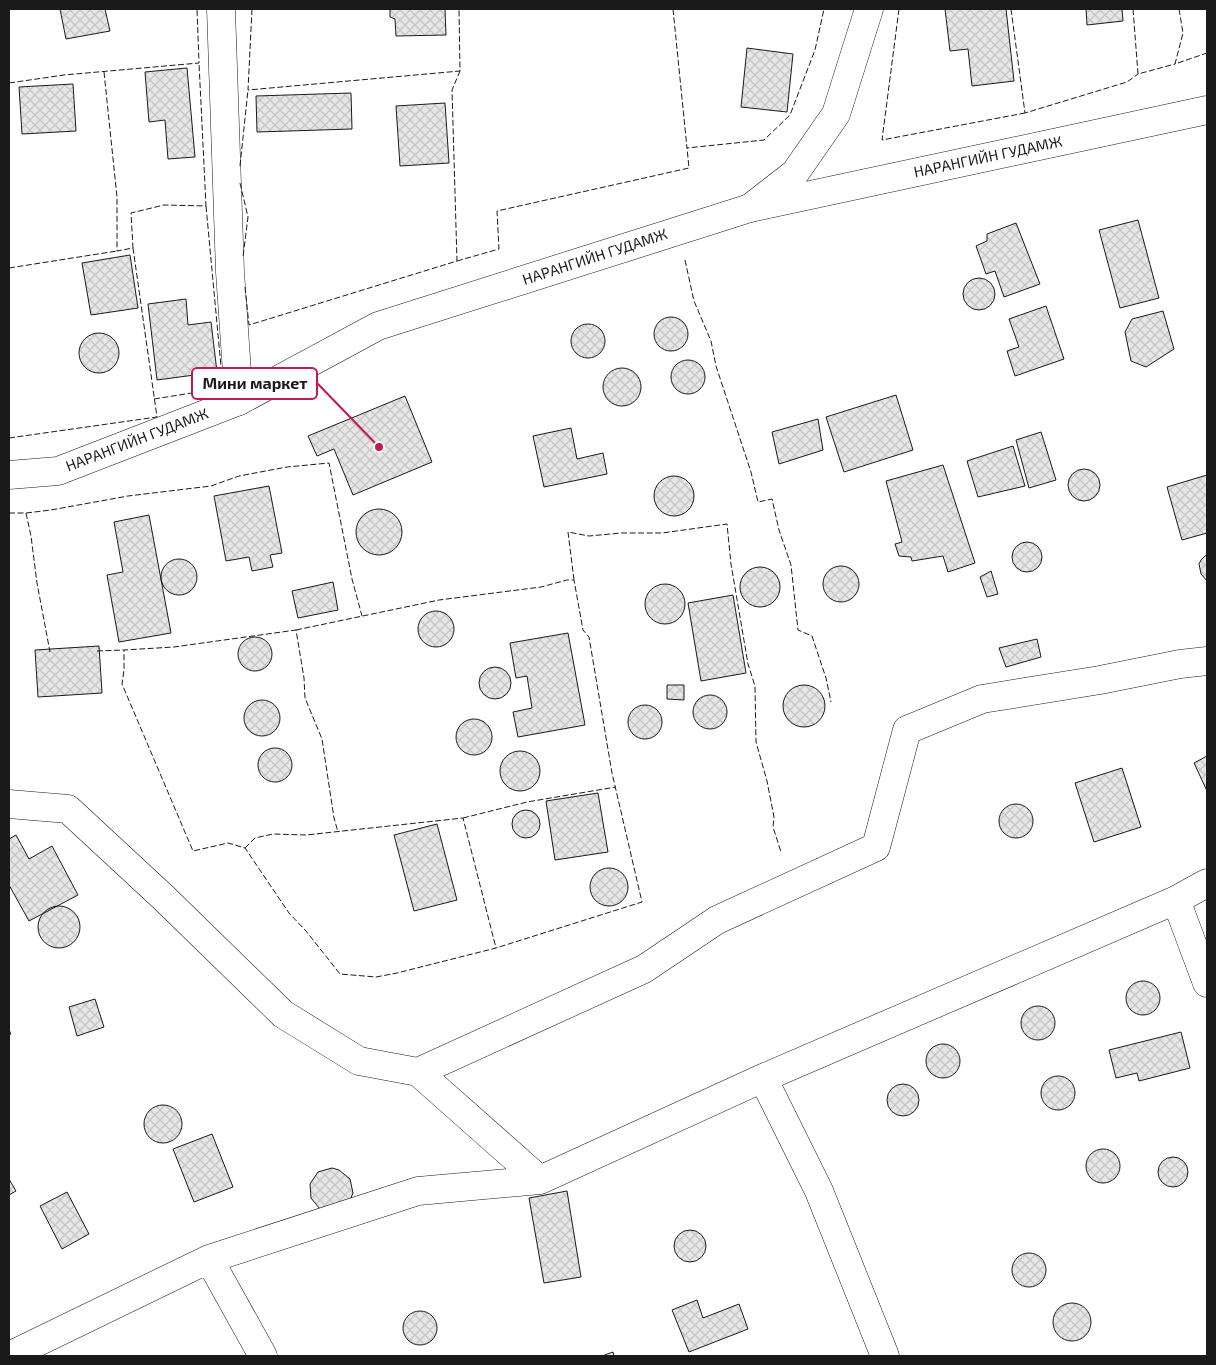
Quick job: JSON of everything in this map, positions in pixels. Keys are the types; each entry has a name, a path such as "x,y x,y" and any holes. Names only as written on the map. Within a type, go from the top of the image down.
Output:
{"street":[{"path":"221,9 230,272 239,401"},
{"path":"750,208 795,173 836,114 869,9"},
{"name":"НАРАНГИЙН ГУДАМЖ","path":"9,475 58,471 239,401 378,326 750,208 1207,110"},
{"path":"418,1072 644,969 717,920 876,847 907,730 982,699 1207,661"},
{"path":"9,804 68,809 171,905 283,1014 359,1061 418,1072 540,1180"},
{"path":"9,1356 209,1259 418,1191 540,1180 763,1078 1176,900 1207,883"},
{"path":"1176,900 1207,983"},
{"path":"763,1078 819,1191 885,1356"},
{"path":"209,1259 262,1356"}],"building":[{"path":"60,9 105,9 110,31 66,39"},
{"path":"390,9 445,9 446,35 396,36 395,19 390,17"},
{"path":"945,9 1006,9 1014,81 972,86 968,49 950,51"},
{"path":"1086,9 1122,9 1123,21 1087,25"},
{"path":"747,48 793,54 787,112 741,107"},
{"path":"187,68 195,157 168,159 165,120 149,122 145,72"},
{"path":"73,84 76,131 22,134 19,87"},
{"path":"351,93 352,129 257,132 256,96"},
{"path":"445,103 449,163 400,166 396,106"},
{"path":"1138,220 1159,298 1120,308 1099,230"},
{"path":"1016,223 1040,284 1004,297 995,271 986,274 976,246 987,241 987,234"},
{"path":"130,255 138,308 91,315 82,263"},
{"path":"979,278 985,279 990,283 994,288 994,300 990,305 985,309 979,310 973,309 968,305 964,300 963,294 964,288 968,283 973,279"},
{"path":"186,299 188,325 211,322 217,372 157,380 148,304"},
{"path":"1046,306 1064,359 1015,376 1007,351 1019,347 1009,319"},
{"path":"1163,311 1174,349 1146,367 1131,361 1125,332 1132,319"},
{"path":"671,317 683,322 688,334 683,346 671,351 659,346 654,334 659,322"},
{"path":"588,324 595,325 600,329 604,334 604,348 600,353 595,357 588,358 581,357 576,353 572,348 571,341 572,334 576,329 581,325"},
{"path":"103,333 110,336 116,342 119,353 118,361 110,370 103,373 95,373 88,370 80,361 79,349 82,342 91,334"},
{"path":"688,360 700,365 705,377 700,389 688,394 676,389 671,377 676,365"},
{"path":"622,368 636,373 641,387 636,401 622,406 608,401 603,387 608,373"},
{"path":"896,395 913,450 844,472 826,417"},
{"path":"405,396 432,462 353,495 334,449 317,456 308,436"},
{"path":"818,419 823,450 779,464 772,432"},
{"path":"571,428 577,459 603,453 607,474 544,487 533,436"},
{"path":"1041,432 1056,480 1029,488 1016,440"},
{"path":"1013,446 1025,486 978,497 967,461"},
{"path":"943,465 975,563 948,572 943,556 912,561 911,557 899,556 895,544 902,542 886,481"},
{"path":"1084,469 1096,473 1100,485 1096,497 1084,501 1072,497 1068,485 1072,473"},
{"path":"1207,475 1207,533 1182,540 1167,487"},
{"path":"678,476 685,479 691,485 694,496 693,504 685,513 678,516 670,516 663,513 655,504 654,492 657,485 666,477"},
{"path":"269,486 282,553 270,555 273,567 252,571 249,557 226,561 214,496"},
{"path":"374,509 384,509 398,519 402,532 398,545 392,551 384,555 374,555 360,545 356,537 356,527 366,513"},
{"path":"149,515 171,633 119,642 107,575 123,572 114,522"},
{"path":"1027,542 1033,543 1041,551 1041,563 1033,571 1027,572 1021,571 1013,563 1012,557 1013,551 1021,543"},
{"path":"1207,554 1207,581 1201,574 1199,564"},
{"path":"179,559 191,565 197,577 191,589 179,595 167,589 161,577 167,565"},
{"path":"841,566 854,571 859,584 854,597 841,602 828,597 823,584 828,571"},
{"path":"764,567 771,570 777,576 780,587 779,595 771,604 764,607 756,607 749,604 741,595 740,583 743,576 752,568"},
{"path":"991,571 998,594 987,597 980,577"},
{"path":"333,582 338,610 298,618 292,591"},
{"path":"669,584 676,587 682,593 685,604 684,612 676,621 669,624 661,624 654,621 646,612 645,600 648,593 657,585"},
{"path":"733,595 746,673 701,681 688,603"},
{"path":"436,611 449,616 454,629 449,642 436,647 423,642 418,629 423,616"},
{"path":"568,633 585,725 518,737 513,712 532,708 527,676 516,678 510,643"},
{"path":"255,637 262,638 267,642 271,647 271,661 267,666 262,670 255,671 248,670 243,666 239,661 238,654 239,647 243,642 248,638"},
{"path":"1037,639 1041,657 1006,667 999,648"},
{"path":"99,646 102,693 38,697 35,650"},
{"path":"495,667 507,671 511,683 507,695 495,699 483,695 479,683 483,671"},
{"path":"667,685 684,685 684,700 667,699"},
{"path":"800,685 808,685 819,691 825,706 819,721 808,727 800,727 789,721 783,710 783,702 789,691"},
{"path":"710,695 717,696 722,700 726,705 726,719 722,724 717,728 710,729 703,728 698,724 694,719 693,712 694,705 698,700 703,696"},
{"path":"262,700 269,701 275,705 279,711 279,725 275,731 269,735 262,736 255,735 249,731 245,725 244,718 245,711 249,705 255,701"},
{"path":"645,705 652,706 657,710 661,715 661,729 657,734 652,738 645,739 638,738 633,734 629,729 628,722 629,715 633,710 638,706"},
{"path":"474,719 486,725 492,737 486,749 474,755 462,749 456,737 462,725"},
{"path":"275,748 287,753 292,765 287,777 275,782 263,777 258,765 263,753"},
{"path":"516,751 524,751 531,754 537,760 540,771 537,782 531,788 524,791 516,791 509,788 503,782 500,775 500,767 503,760 509,754"},
{"path":"1207,756 1207,791 1194,763"},
{"path":"1122,768 1141,827 1094,842 1075,783"},
{"path":"598,793 608,852 555,860 546,801"},
{"path":"1016,804 1028,809 1033,821 1028,833 1016,838 1004,833 999,821 1004,809"},
{"path":"526,810 536,814 540,824 536,834 526,838 516,834 512,824 516,814"},
{"path":"437,824 457,900 414,911 394,835"},
{"path":"16,835 29,859 52,846 78,895 29,921 9,885 9,839"},
{"path":"609,868 623,873 628,887 623,901 609,906 595,901 590,887 595,873"},
{"path":"59,906 74,912 80,927 74,942 59,948 44,942 38,927 44,912"},
{"path":"1143,981 1150,982 1155,986 1159,991 1159,1005 1155,1010 1150,1014 1143,1015 1136,1014 1131,1010 1127,1005 1126,998 1127,991 1131,986 1136,982"},
{"path":"95,999 104,1027 77,1036 69,1007"},
{"path":"1038,1006 1045,1007 1050,1011 1054,1016 1054,1030 1050,1035 1045,1039 1038,1040 1031,1039 1026,1035 1022,1030 1021,1023 1022,1016 1026,1011 1031,1007"},
{"path":"1181,1032 1190,1068 1139,1081 1137,1073 1116,1078 1109,1050"},
{"path":"943,1044 955,1049 960,1061 955,1073 943,1078 931,1073 926,1061 931,1049"},
{"path":"1058,1076 1065,1077 1070,1081 1074,1086 1074,1100 1070,1105 1065,1109 1058,1110 1051,1109 1046,1105 1042,1100 1041,1093 1042,1086 1046,1081 1051,1077"},
{"path":"903,1084 914,1089 919,1100 914,1111 903,1116 892,1111 887,1100 892,1089"},
{"path":"163,1105 176,1111 182,1124 176,1137 163,1143 150,1137 144,1124 150,1111"},
{"path":"212,1134 233,1187 194,1202 173,1149"},
{"path":"1103,1149 1115,1154 1120,1166 1115,1178 1103,1183 1091,1178 1086,1166 1091,1154"},
{"path":"1173,1157 1184,1161 1188,1172 1184,1183 1173,1187 1162,1183 1158,1172 1162,1161"},
{"path":"332,1168 339,1170 350,1179 353,1193 350,1200 320,1209 311,1198 310,1184 318,1172"},
{"path":"9,1179 16,1191 9,1195"},
{"path":"567,1191 581,1277 544,1283 529,1198"},
{"path":"67,1192 89,1234 62,1249 40,1206"},
{"path":"690,1230 701,1235 706,1246 701,1257 690,1262 679,1257 674,1246 679,1235"},
{"path":"1029,1253 1036,1254 1041,1258 1045,1263 1045,1277 1041,1282 1036,1286 1029,1287 1022,1286 1017,1282 1013,1277 1012,1270 1013,1263 1017,1258 1022,1254"},
{"path":"697,1300 703,1318 739,1304 748,1329 689,1352 672,1310"},
{"path":"1072,1303 1079,1304 1085,1309 1090,1315 1090,1329 1085,1335 1079,1340 1072,1341 1065,1340 1059,1335 1054,1329 1053,1322 1054,1315 1059,1309 1065,1304"},
{"path":"420,1311 427,1312 432,1316 436,1321 436,1335 432,1340 427,1344 420,1345 413,1344 408,1340 404,1335 403,1328 404,1321 408,1316 413,1312"},
{"path":"613,1352 614,1356 602,1356"}],"fence":[{"path":"9,83 64,75 199,63 197,9"},
{"path":"252,9 248,90 460,71 459,9"},
{"path":"673,9 687,148 764,140 790,115 815,50 824,9"},
{"path":"899,9 882,140 1025,113"},
{"path":"1011,9 1025,113 1127,82 1138,74"},
{"path":"1133,9 1138,74 1175,64"},
{"path":"1179,9 1183,33 1175,64 1207,53"},
{"path":"104,72 117,197 117,251 133,248 131,213 164,205 206,206 199,63"},
{"path":"245,287 249,325 457,261 452,90 460,71"},
{"path":"240,166 248,90"},
{"path":"457,261 499,249 497,211 689,168 687,148"},
{"path":"240,183 248,217 243,257"},
{"path":"154,399 223,388 206,206"},
{"path":"9,438 157,417 133,248"},
{"path":"9,268 117,251"},
{"path":"685,260 694,301 711,341 716,366 751,472 758,502 772,499 779,530 791,565 798,630 812,636 826,678 831,702"},
{"path":"26,513 128,496 211,486 239,476 287,467 329,463 352,579 362,616"},
{"path":"9,513 26,513 50,652"},
{"path":"574,580 568,532 589,536 621,533 662,533 727,524 731,564 748,664 755,686 756,742 767,781 774,817 773,827 781,852"},
{"path":"296,630 439,600 541,587 574,580 583,630 589,637 612,773 642,902 496,948 397,973 376,977 340,974 289,913 245,848 228,843 193,851 122,684 124,650 174,647 296,630 304,678 305,698 322,739 334,818 338,832"},
{"path":"97,651 124,650"},
{"path":"463,818 527,802 616,787"},
{"path":"245,848 255,838 273,834 306,835 463,818 496,948"},
{"path":"9,1029 11,1035"}],"place":[{"name":"Мини маркет","path":"379,447"}]}
